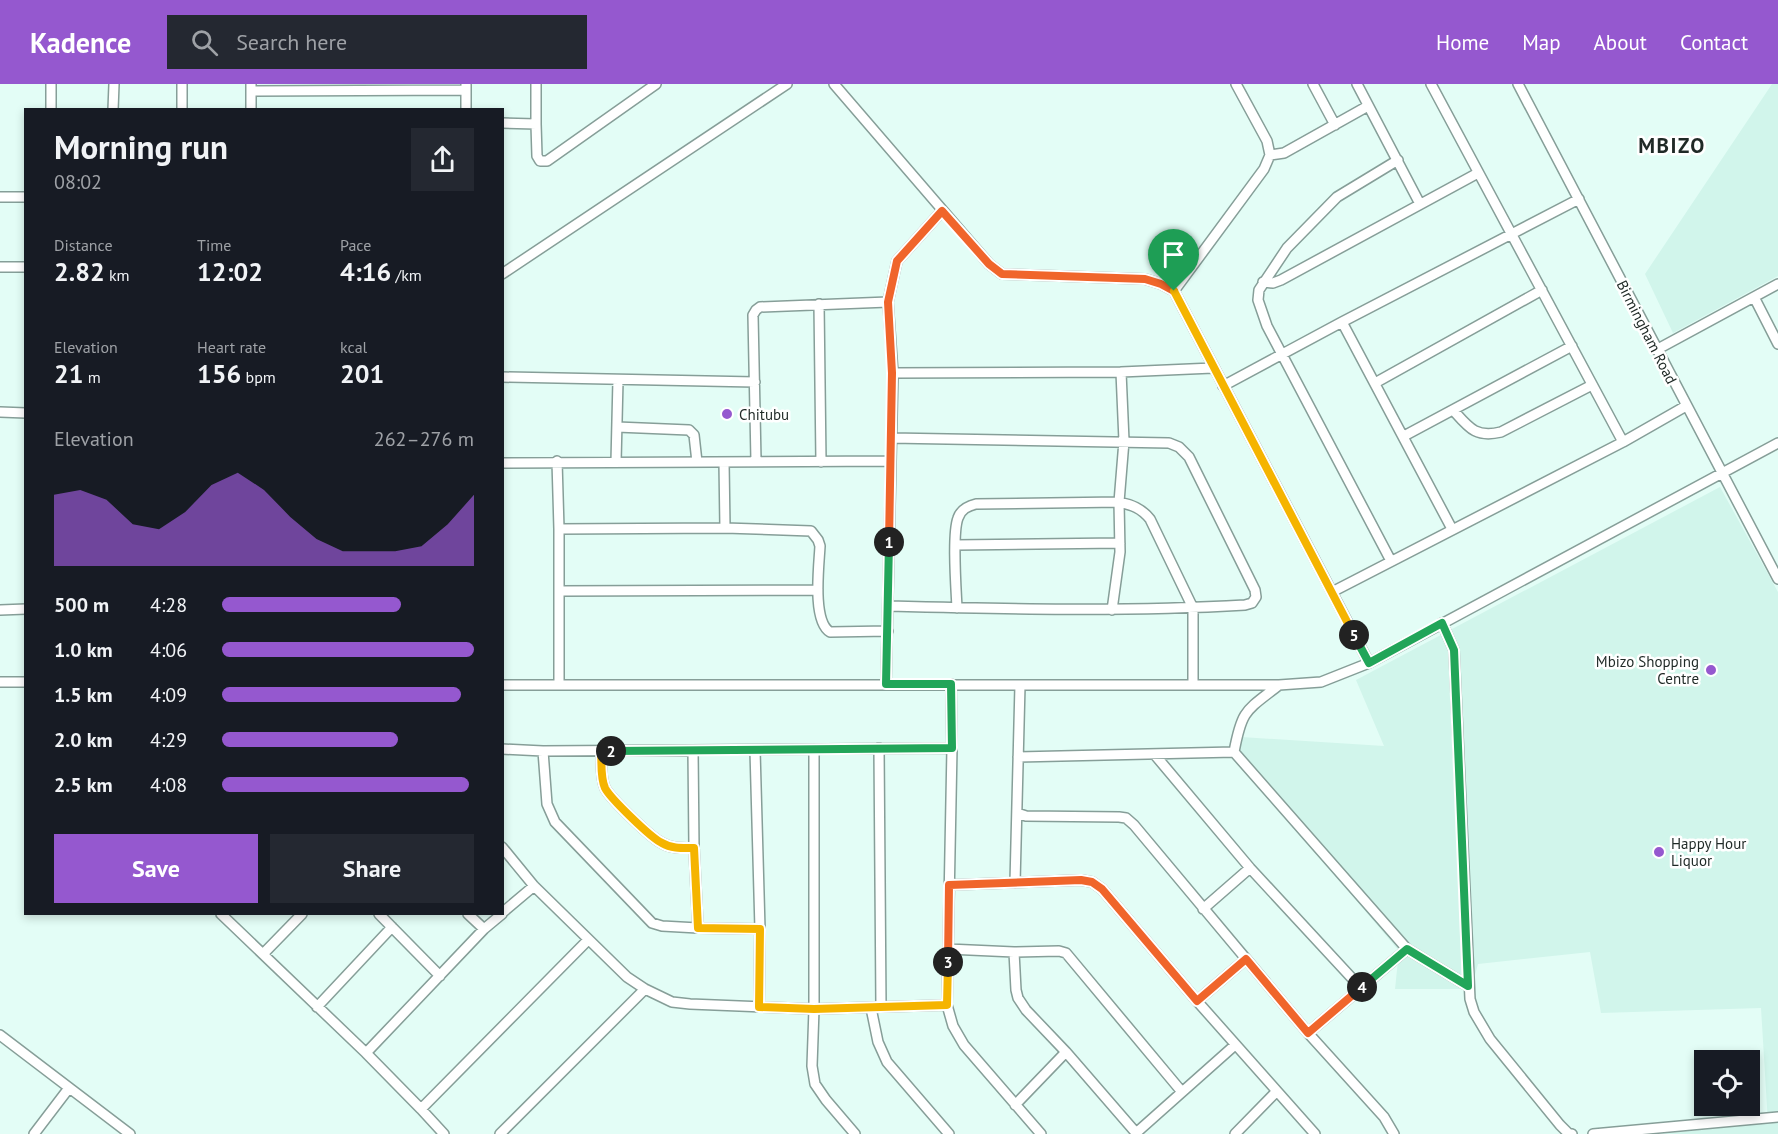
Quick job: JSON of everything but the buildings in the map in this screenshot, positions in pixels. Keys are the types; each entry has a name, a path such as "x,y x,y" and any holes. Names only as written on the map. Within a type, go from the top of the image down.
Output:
{"street":[{"path":"51,84 51,108"},
{"path":"113,108 114,84"},
{"path":"182,84 182,108"},
{"path":"536,84 537,156 540,161 547,162 656,84"},
{"path":"504,273 787,84"},
{"path":"834,84 942,211 989,264 1002,274 1145,279 1174,291 1369,663"},
{"path":"1174,291 1264,169 1270,155 1267,141 1236,84"},
{"path":"1313,84 1335,125"},
{"path":"1357,84 1420,204"},
{"path":"1431,84 1623,442"},
{"name":"Birmingham Road","path":"1518,84 1778,579"},
{"path":"251,108 251,88 466,87 466,108"},
{"path":"1270,155 1284,153 1368,106"},
{"path":"504,123 536,124"},
{"path":"1391,561 1267,326 1258,300 1263,282 1287,248 1337,197 1398,160"},
{"path":"1263,282 1273,283 1281,280 1478,173"},
{"path":"0,197 24,197"},
{"path":"1223,386 1579,199"},
{"path":"886,684 892,373 888,302 897,261 942,211"},
{"path":"0,267 24,267"},
{"path":"1656,350 1778,284"},
{"path":"1375,383 1542,290"},
{"path":"1754,297 1778,344"},
{"path":"756,461 753,315 756,310 760,307 888,302"},
{"path":"819,304 821,462"},
{"path":"1342,322 1452,529"},
{"path":"1404,436 1572,346"},
{"path":"892,373 1121,372 1214,368"},
{"path":"1112,610 1119,563 1119,502 1124,441 1121,372"},
{"path":"504,377 754,382"},
{"path":"615,462 618,380"},
{"path":"1454,411 1469,428 1488,435 1501,432 1592,385"},
{"path":"1332,592 1623,442 1686,406"},
{"path":"0,412 24,412"},
{"path":"617,427 689,430 694,435 698,462"},
{"path":"889,606 1112,610 1193,608 1252,603 1256,597 1255,590 1189,457 1179,447 1169,443 1124,441 891,438"},
{"path":"504,685 1280,685 1321,682 1369,663 1778,443"},
{"path":"558,461 559,685"},
{"path":"504,462 889,461"},
{"path":"724,462 725,528"},
{"path":"957,608 956,545 958,516 962,510 976,504 1119,502 1134,506 1150,519 1193,608 1192,685"},
{"path":"560,529 725,528 811,531 820,546 818,590 820,618 824,628 830,632 888,631"},
{"path":"956,545 1120,543"},
{"path":"560,591 818,590"},
{"path":"0,610 24,609"},
{"path":"1442,623 1454,650 1468,986 1474,1012 1490,1038 1560,1125 1572,1134"},
{"path":"0,682 24,682"},
{"path":"951,684 947,1005 953,1026 964,1045 1041,1134"},
{"path":"1015,883 1020,685"},
{"path":"1234,752 1239,726 1245,713 1280,685"},
{"path":"879,748 876,1008 878,1042 887,1062 949,1134"},
{"path":"504,749 601,751 952,748"},
{"path":"814,749 812,1066 815,1084 825,1100 855,1134"},
{"path":"693,750 698,928"},
{"path":"755,750 760,929 759,1007"},
{"path":"543,751 547,804 555,822 652,923 662,926 698,928 760,929"},
{"path":"601,751 603,779 605,788 611,796 656,840 673,848 694,848"},
{"path":"1234,752 1407,949 1468,986"},
{"path":"1018,757 1234,752"},
{"path":"1155,755 1250,868 1361,988"},
{"path":"1017,813 1026,816 1126,818 1308,1033 1384,1117 1394,1134"},
{"path":"504,849 534,886 627,977 672,1002 814,1009 947,1005"},
{"path":"1203,909 1250,868"},
{"path":"949,885 1081,880 1092,882 1102,889 1235,1045 1315,1134"},
{"path":"504,911 534,886"},
{"path":"222,915 366,1053 444,1134"},
{"path":"264,953 301,915"},
{"path":"380,915 440,976"},
{"path":"469,915 484,929"},
{"path":"366,1053 500,915"},
{"path":"317,1007 392,927"},
{"path":"421,1108 588,940"},
{"path":"948,949 1066,953 1182,1092"},
{"path":"1308,1033 1407,949"},
{"path":"1014,952 1018,998 1026,1010 1137,1133 1235,1045"},
{"path":"1197,1001 1246,959"},
{"path":"500,1134 645,989"},
{"path":"0,1035 130,1134"},
{"path":"1016,1105 1066,1052"},
{"path":"34,1134 69,1088"},
{"path":"1235,1134 1276,1092"},
{"path":"1593,1134 1778,1117"}],"shaded area":[{"path":"1772,84 1778,84 1778,276 1673,333 1645,274"},
{"path":"1720,487 1778,592 1778,1134 1660,1134 1768,1123 1761,1008 1601,1013 1590,952 1478,964 1471,989 1395,989 1399,951 1233,754 1241,737 1384,746 1356,680"}],"place":[{"name":"Chitubu","path":"727,414"},
{"name":"Mbizo Shopping Centre","path":"1711,670"},
{"name":"Happy Hour Liquor","path":"1659,852"}],"district":[{"name":"MBIZO","path":"1672,145"}],"route":[{"path":"942,211 989,264 1002,274 1145,279 1174,291 1369,663 1442,623 1454,650 1468,986 1407,949 1308,1033 1246,959 1197,1001 1102,889 1092,882 1081,880 959,883 949,885 947,1005 814,1009 759,1007 760,929 698,928 694,848 673,848 656,840 611,796 605,788 603,779 601,751 952,748 951,684 886,684 892,373 888,302 894,266 942,211"}]}
